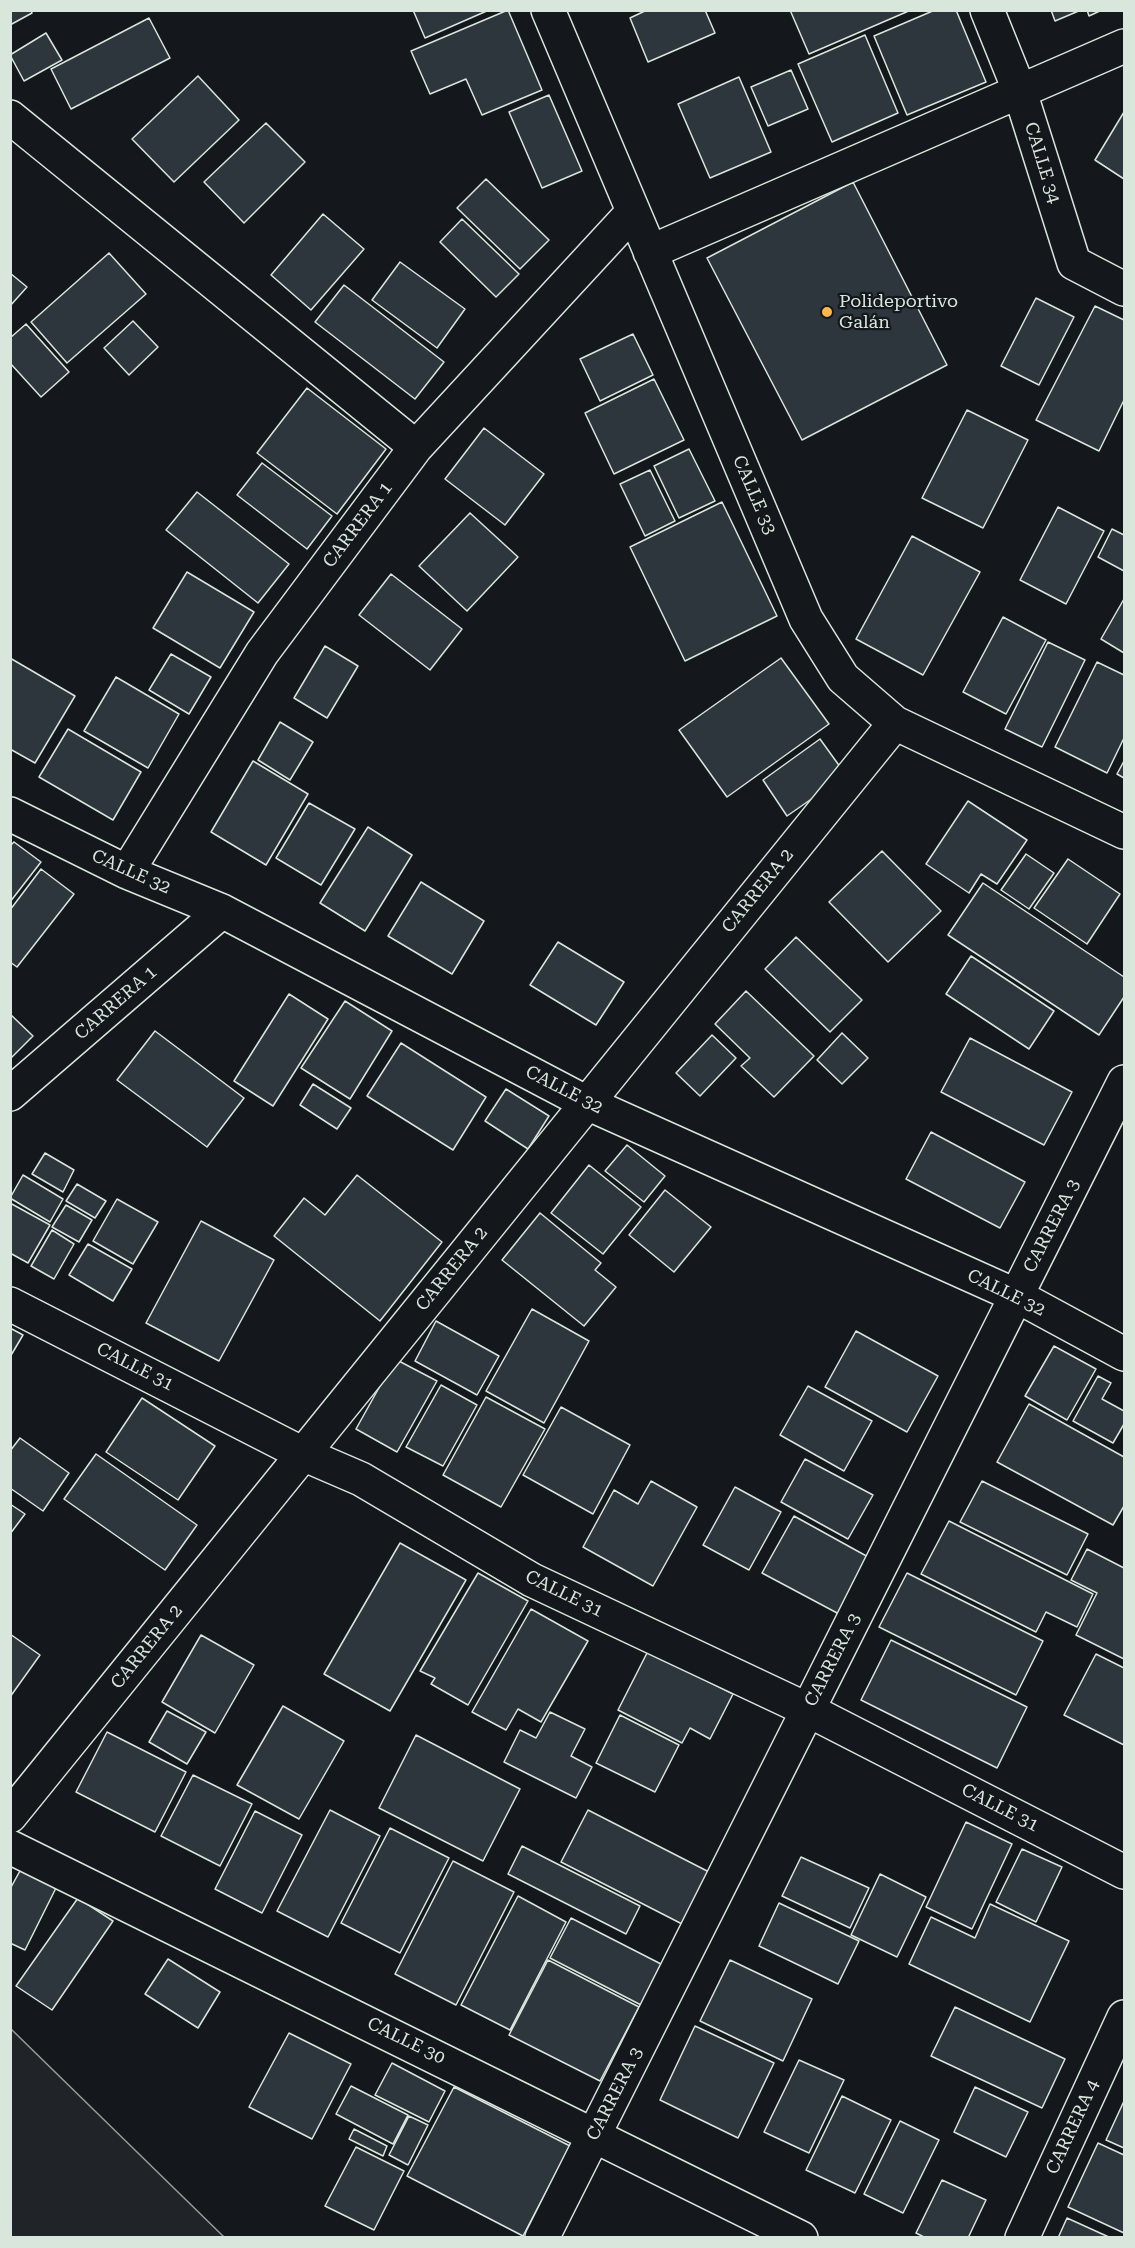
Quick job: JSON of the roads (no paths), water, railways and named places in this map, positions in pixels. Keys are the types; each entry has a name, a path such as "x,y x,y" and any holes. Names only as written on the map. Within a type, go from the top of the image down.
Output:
{"street":[{"name":"CALLE 33","path":"548,10 806,619 843,678 895,723 1125,832"},
{"name":"CALLE 34","path":"987,10 1020,92 1074,263 1125,289"},
{"path":"650,252 1125,46"},
{"path":"10,117 416,447"},
{"name":"CARRERA 1","path":"127,872 262,653 416,447 633,212"},
{"name":"CARRERA 2","path":"10,1816 895,723"},
{"name":"CALLE 32","path":"10,814 127,872 222,911 587,1103 1017,1296 1125,1354"},
{"name":"CARRERA 1","path":"10,1094 222,911"},
{"name":"CARRERA 3","path":"543,2238 1125,1082"},
{"name":"CALLE 31","path":"10,1304 303,1454 361,1479 532,1580 808,1710 1125,1872"},
{"name":"CALLE 30","path":"10,1847 801,2238"},
{"name":"CARRERA 4","path":"1022,2238 1125,2017"}],"place":[{"name":"Polideportivo Galán","path":"827,312"}]}
